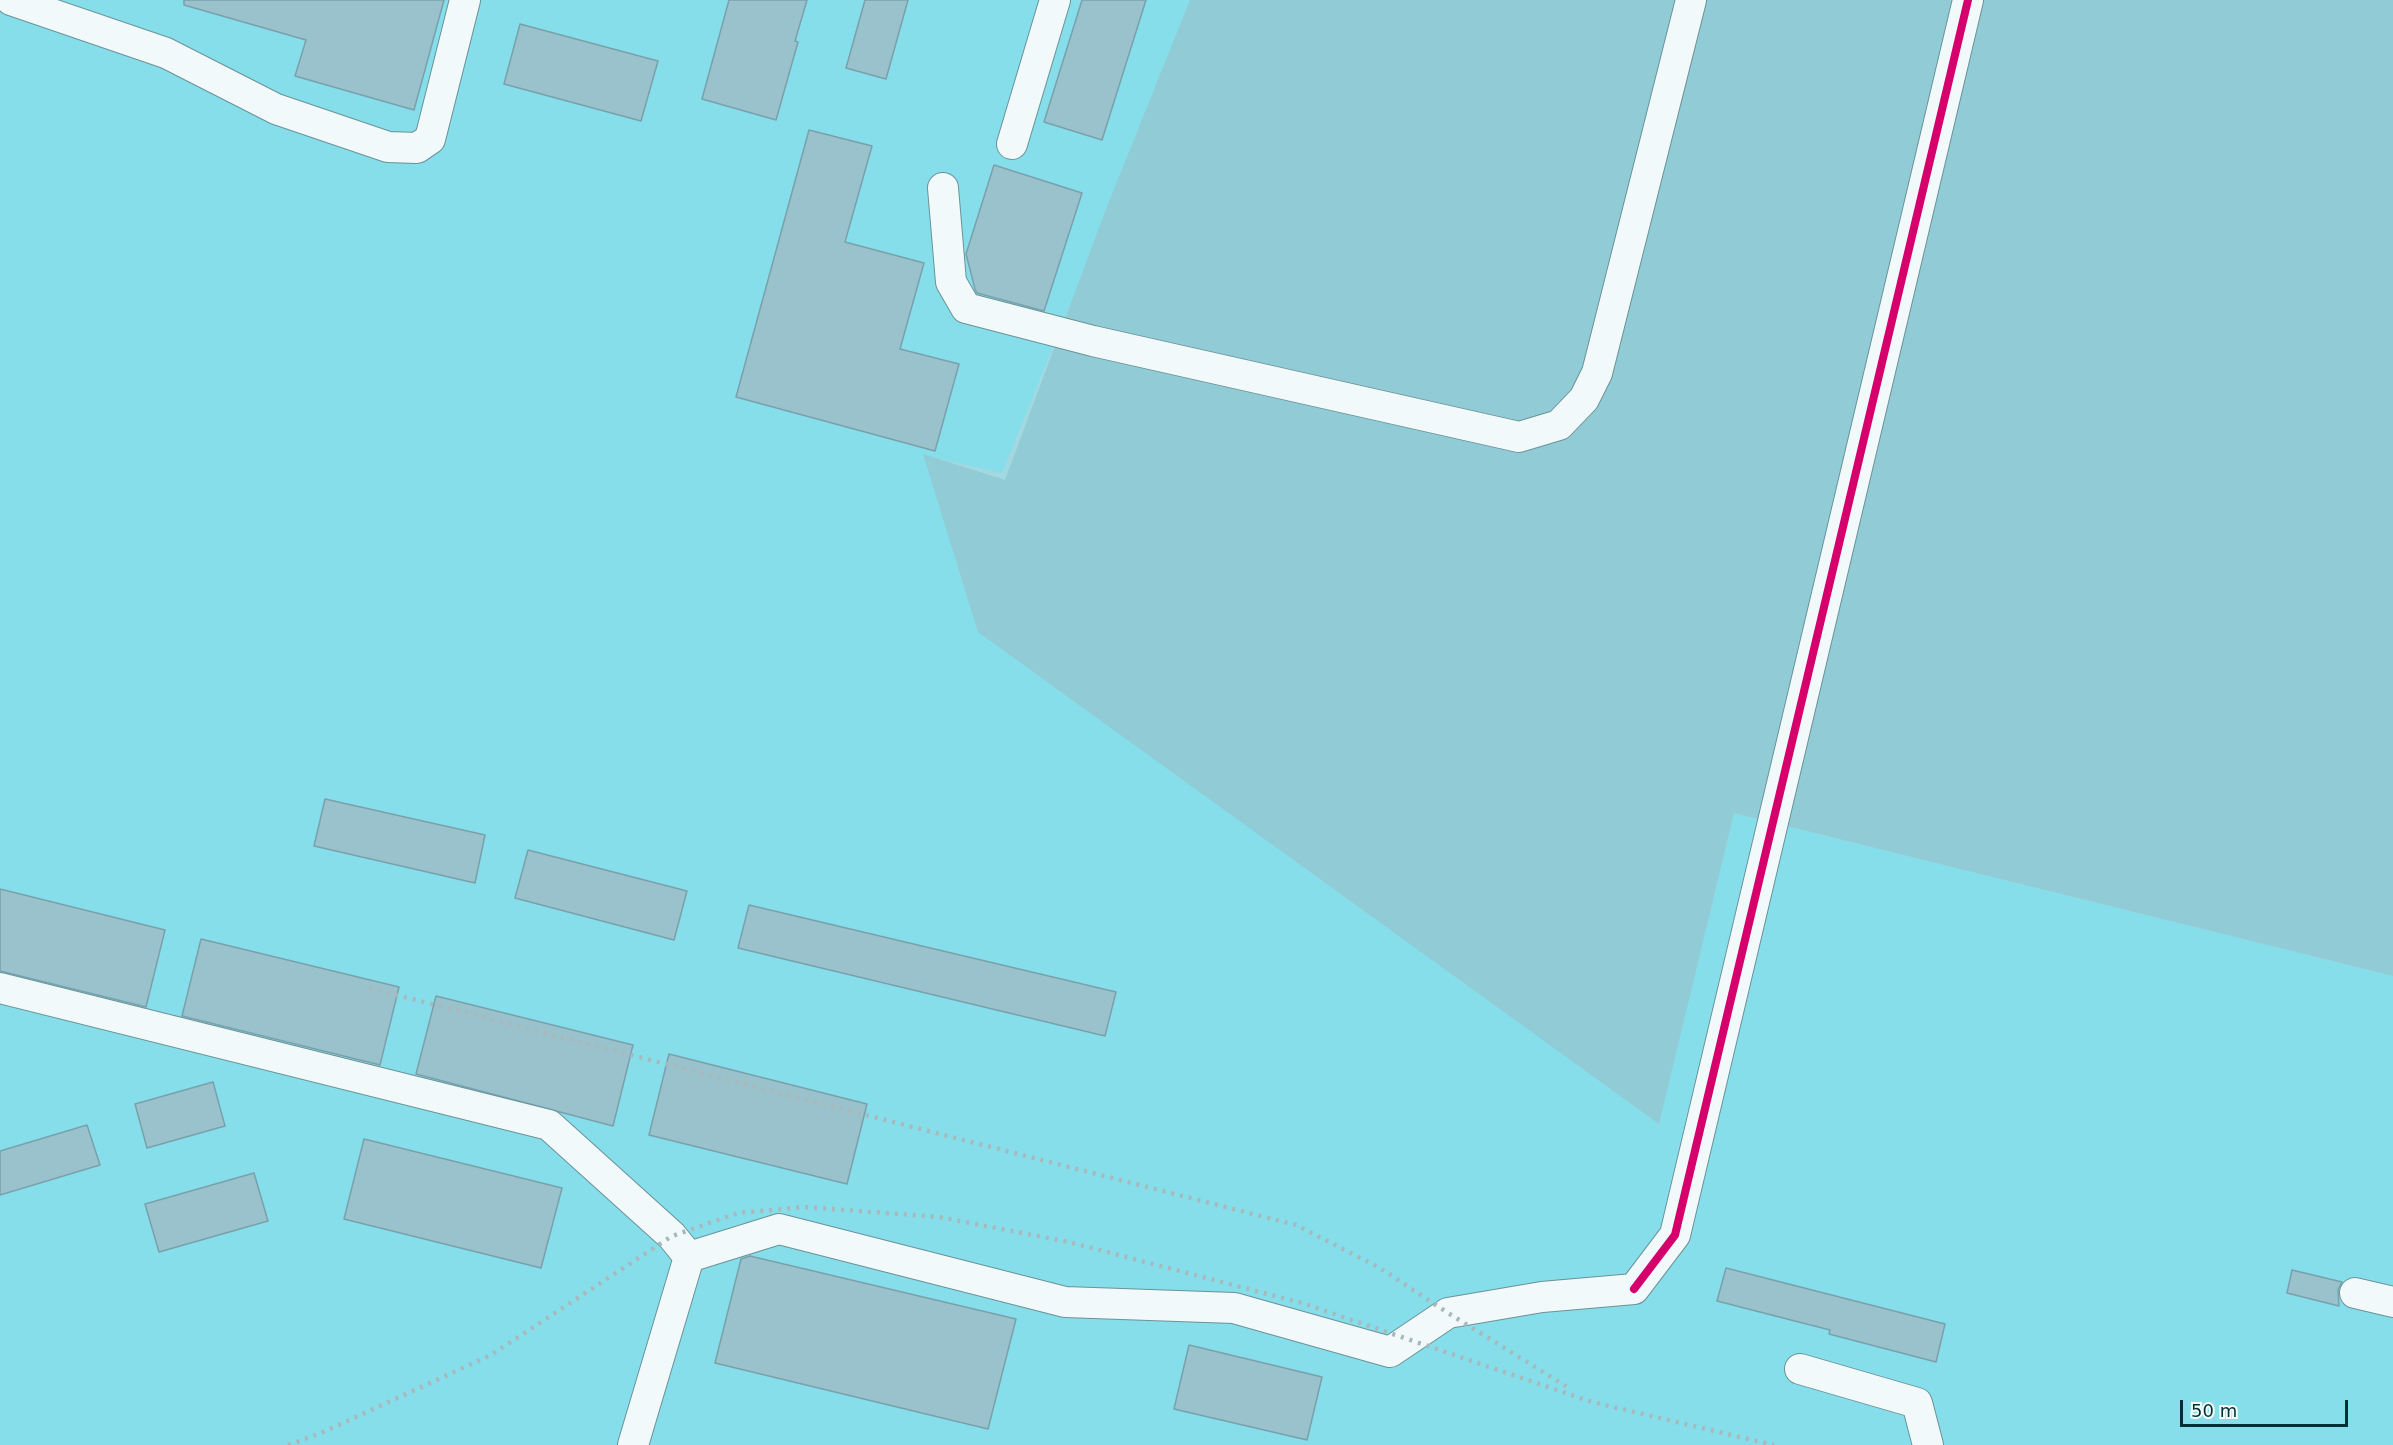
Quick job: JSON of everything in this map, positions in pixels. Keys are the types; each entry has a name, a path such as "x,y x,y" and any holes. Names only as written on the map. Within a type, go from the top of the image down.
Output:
{"street":[{"path":"11,0 166,53 276,109 388,147 417,148 430,139 465,0"},
{"path":"1012,144 1055,0"},
{"path":"944,188 951,282 966,308 1104,343 1519,437 1559,425 1584,399 1597,373 1691,0"},
{"path":"689,1257 779,1229 1065,1302 1234,1308 1390,1352 1448,1313 1542,1297 1634,1289 1675,1236 1968,0"},
{"path":"0,988 549,1125 672,1236 689,1257"},
{"path":"633,1445 689,1257"},
{"path":"2355,1293 2393,1302"},
{"path":"1800,1369 1917,1403 1928,1445"}],"shaded area":[{"path":"0,0 1193,0 1002,473 923,455 1658,1124 1734,813 2393,976 2393,1445 0,1445"},
{"path":"1190,0 2393,0 2393,976 1734,813 1659,1124 978,632 923,454 1005,480 1106,209"}],"building":[{"path":"184,0 444,0 414,110 295,76 306,40 184,5"},
{"path":"729,0 807,0 776,120 702,99"},
{"path":"865,0 908,0 886,79 846,68"},
{"path":"1082,0 1146,0 1102,140 1044,122"},
{"path":"520,24 658,61 641,121 504,84"},
{"path":"809,130 872,146 845,242 924,263 900,349 959,364 935,451 736,397"},
{"path":"994,165 1082,193 1044,311 977,293 975,289 966,254"},
{"path":"325,799 485,835 475,883 314,846"},
{"path":"528,850 687,891 674,940 515,898"},
{"path":"0,889 165,930 146,1007 0,971"},
{"path":"749,905 1116,992 1105,1036 738,948"},
{"path":"201,939 399,987 380,1065 182,1016"},
{"path":"436,996 633,1045 613,1126 416,1074"},
{"path":"669,1054 867,1104 847,1184 649,1135"},
{"path":"213,1082 225,1126 147,1148 135,1104"},
{"path":"87,1125 100,1165 0,1195 0,1151"},
{"path":"364,1139 562,1188 541,1268 344,1219"},
{"path":"254,1173 268,1221 159,1252 145,1204"},
{"path":"750,1256 1016,1319 988,1429 715,1363 741,1259"},
{"path":"1726,1268 1945,1324 1936,1362 1829,1334 1830,1330 1717,1301"},
{"path":"2292,1270 2342,1282 2338,1290 2339,1306 2287,1293"},
{"path":"1189,1345 1322,1377 1307,1440 1174,1409"}],"railway":[{"path":"369,988 1296,1225 1380,1268 1569,1388"},
{"path":"288,1445 321,1433 491,1355 672,1236 738,1213 805,1207 939,1217 1069,1242 1302,1303 1592,1402 1774,1445"}],"cycle path":[{"path":"1634,1289 1675,1235 1968,0"}]}
